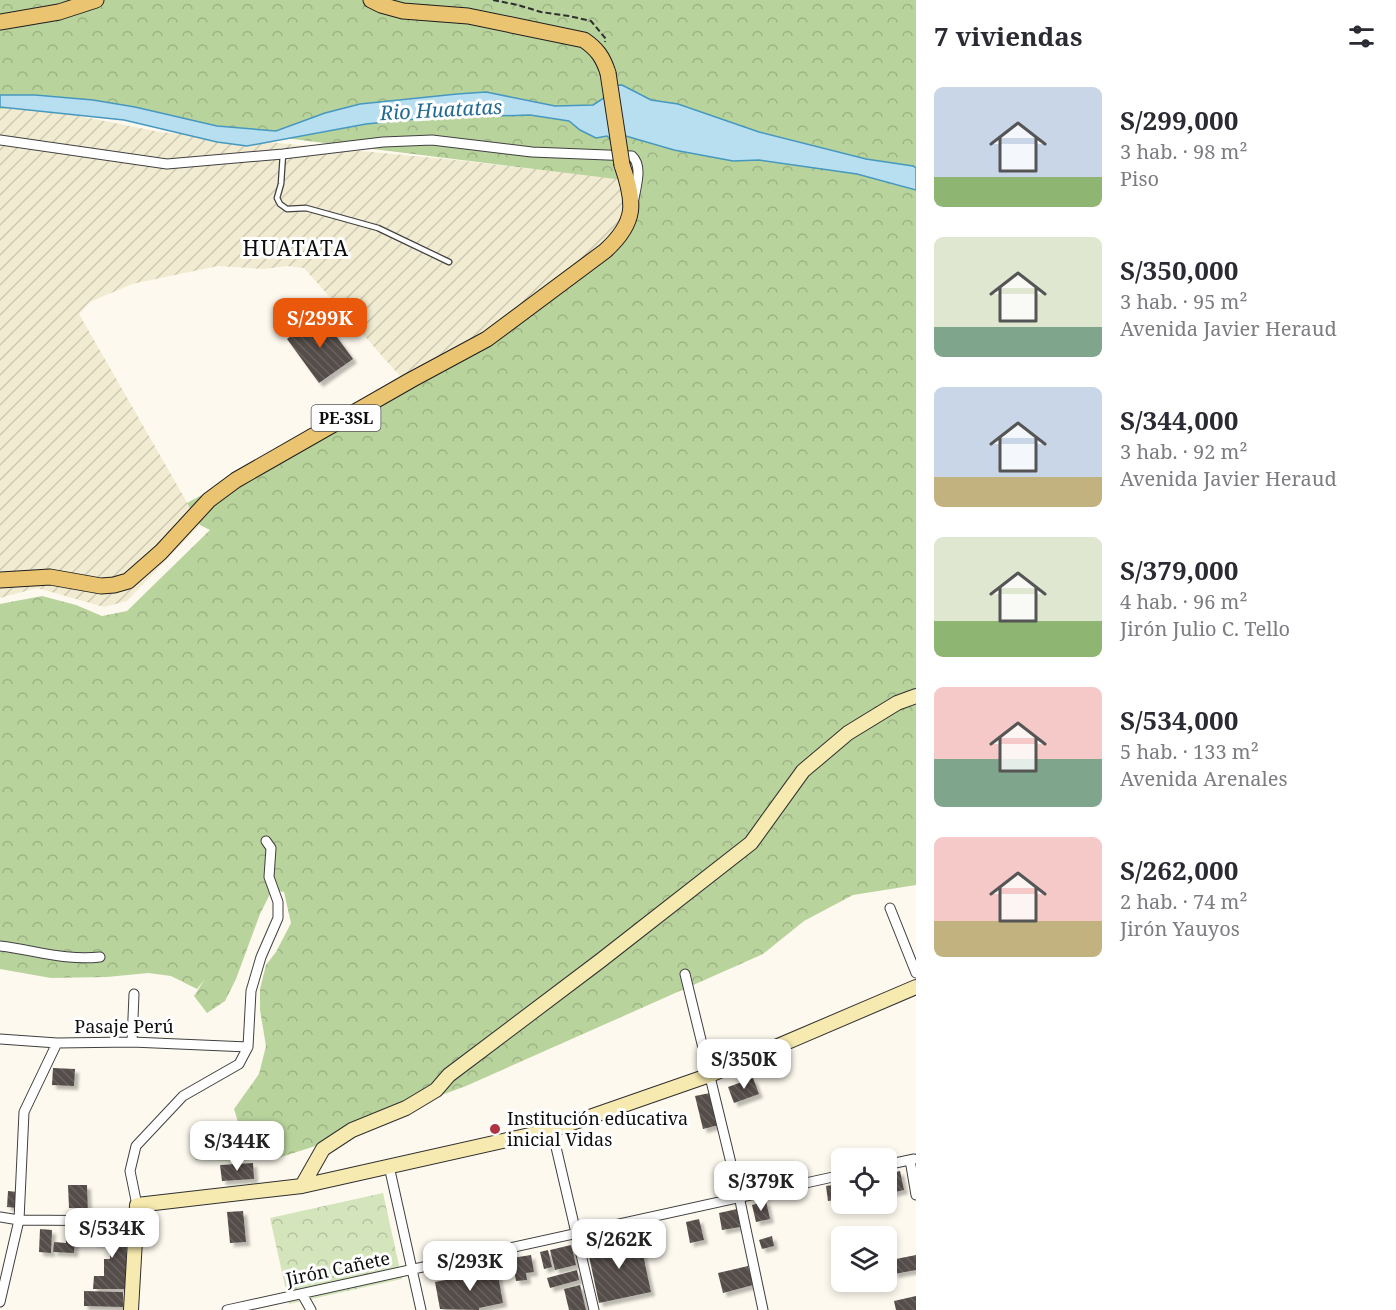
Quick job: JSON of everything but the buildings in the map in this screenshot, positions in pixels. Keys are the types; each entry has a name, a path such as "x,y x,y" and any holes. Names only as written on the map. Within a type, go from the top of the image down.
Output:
{"main road":[{"path":"0,22 59,12 96,0"},
{"path":"370,0 403,11 468,16 584,39 596,49 604,59 608,73 621,165 629,186 630,219"},
{"name":"PE-3SL","path":"0,580 50,577 101,586 128,581 161,552 209,500 237,480 487,339 617,241 630,219"},
{"path":"302,1186 323,1149 352,1130 406,1108 436,1090 449,1075 751,843 804,771 848,733 897,703 916,696"},
{"path":"131,1310 137,1205 302,1186 552,1130 710,1076 916,987"}],"street":[{"path":"0,140 167,164 382,142 432,140 532,152 632,156 636,160 638,173 630,219"},
{"path":"137,1205 130,1171 136,1146 183,1096 240,1064 248,1047 251,991 279,911 269,877 271,848 266,841"},
{"path":"890,908 916,973"},
{"path":"0,946 59,957 86,959 100,957"},
{"path":"685,974 739,1196 763,1310"},
{"path":"132,1042 134,994"},
{"name":"Pasaje Perú","path":"0,1039 57,1043 132,1042 248,1047"},
{"path":"0,1302 19,1220 24,1112 57,1043"},
{"path":"552,1130 594,1310"},
{"path":"897,1163 913,1160 916,1195"},
{"path":"389,1166 421,1310"},
{"name":"Jirón Cañete","path":"227,1310 831,1177"},
{"path":"0,1217 19,1220 137,1221"},
{"path":"302,1294 311,1310"}],"lane":[{"path":"282,154 277,198 280,204 287,208 306,208 378,228 449,262"}],"path":[{"path":"492,0 591,21 606,39 604,44 596,49"}],"shaded area":[{"path":"34,107 160,132 446,159 624,179 622,225 595,259 407,384 304,268 287,266 264,269 218,266 132,284 90,302 79,314 200,525 127,601 104,607 37,588 0,598 0,109"}],"green space":[{"path":"0,0 916,0 916,885 853,895 804,921 763,954 466,1086 401,1110 331,1141 278,1158 239,1161 195,1160 239,1125 234,1109 259,1074 266,1046 260,1010 260,989 266,965 276,952 291,923 284,892 272,890 225,1001 207,1013 194,996 205,979 197,989 171,976 148,973 107,977 51,978 0,969 0,604 42,596 76,605 102,616 127,611 210,530 200,525 187,503 444,364 595,259 622,225 624,180 34,107 0,109"},
{"path":"383,1193 402,1279 289,1304 270,1218"}],"water":[{"name":"Rio Huatatas","path":"622,85 651,100 678,104 759,132 866,159 913,166 916,168 916,190 857,174 759,160 733,161 674,150 626,136 613,142 607,136 596,138 569,121 530,115 426,118 366,124 247,146 217,142 124,120 0,107 0,95 35,95 93,100 217,126 276,131 325,113 360,104 457,94 486,92 555,106 593,105 604,98 609,86"}],"place":[{"name":"Institución educativa inicial Vidas","path":"495,1129"}],"district":[{"name":"HUATATA","path":"296,249"}]}
